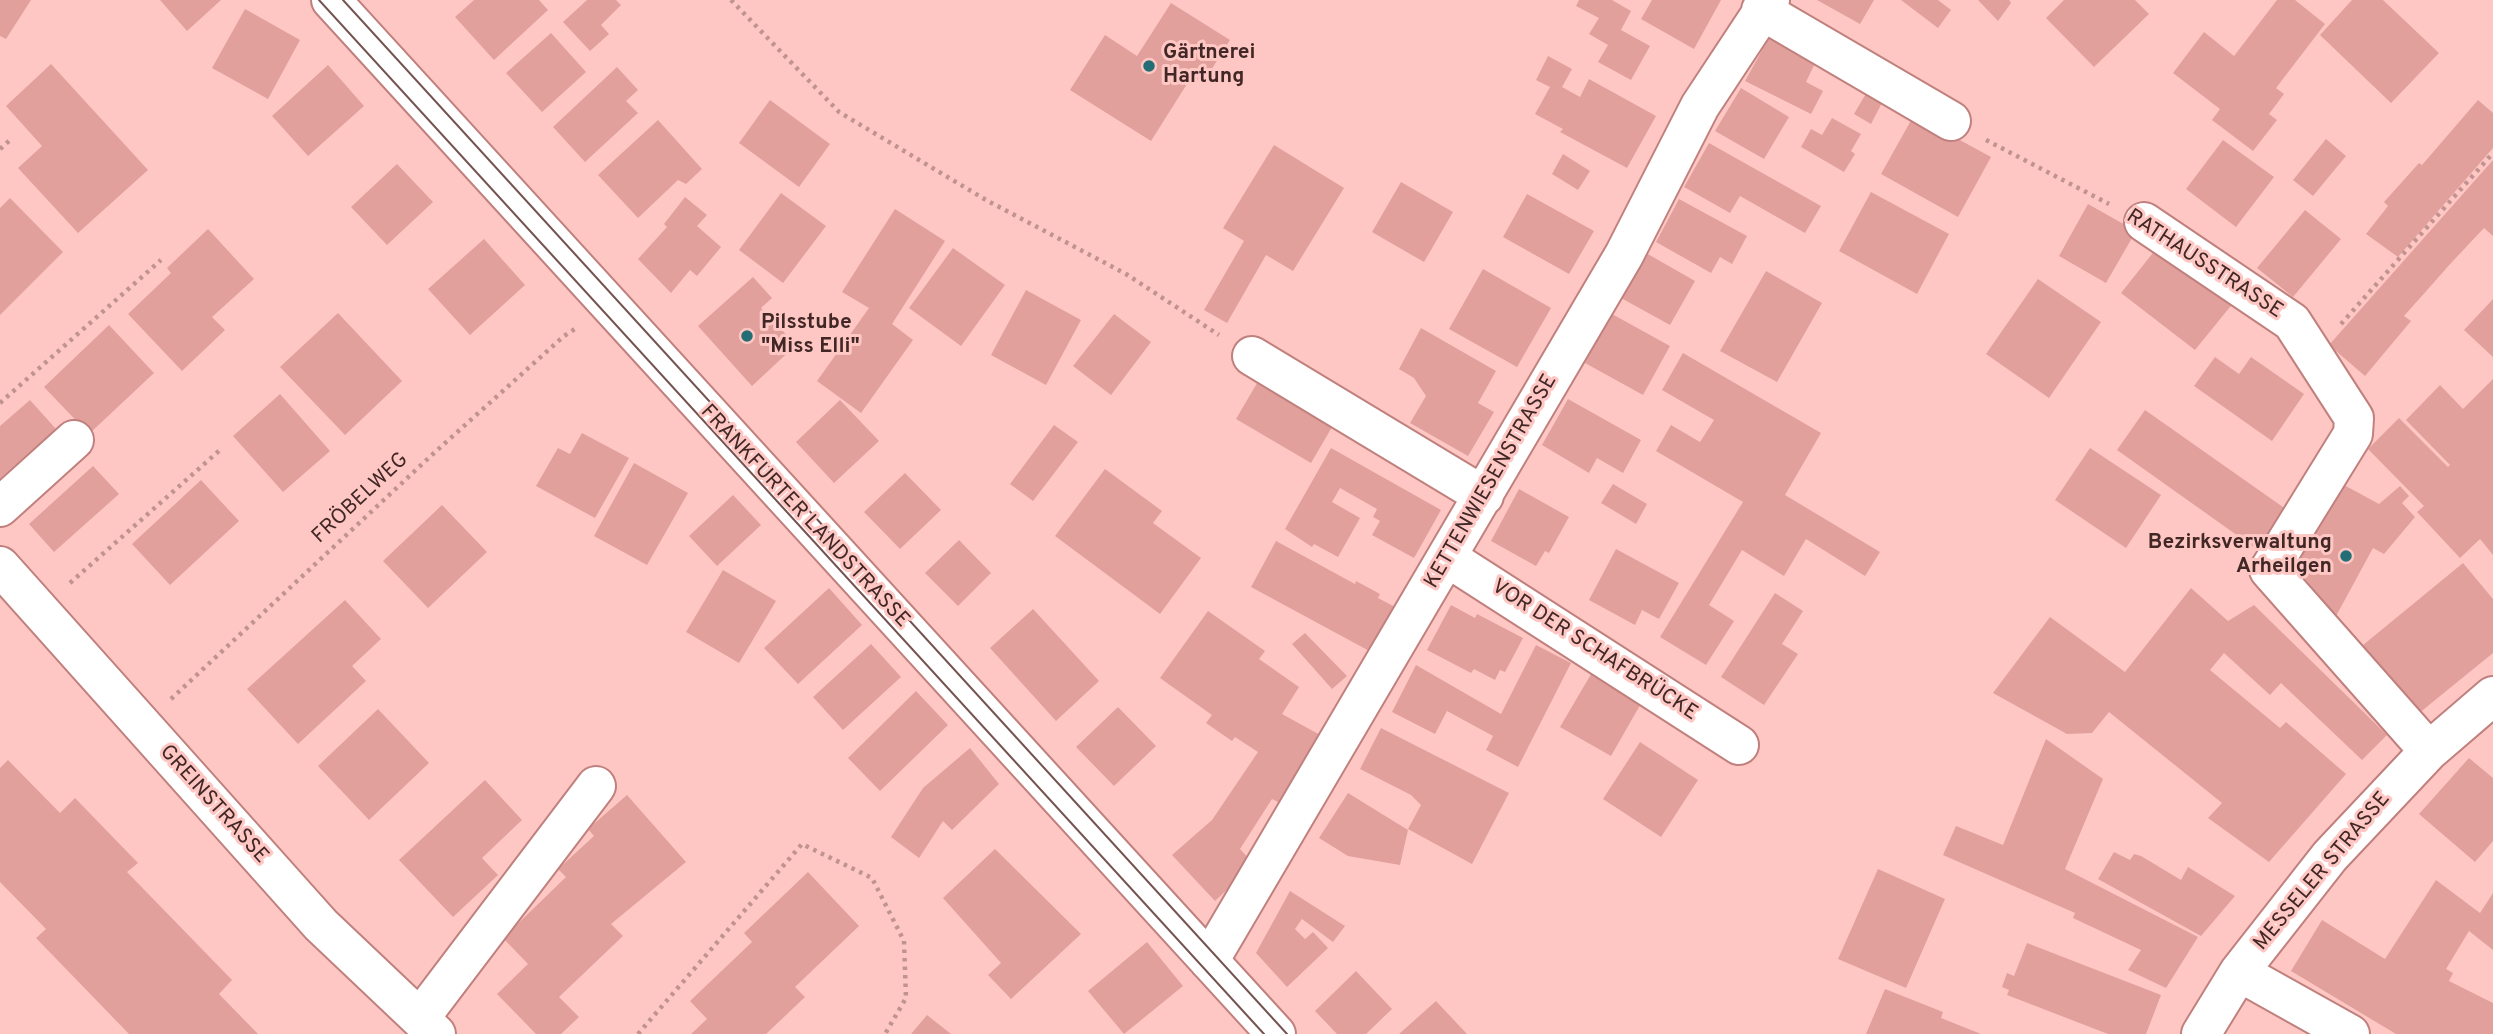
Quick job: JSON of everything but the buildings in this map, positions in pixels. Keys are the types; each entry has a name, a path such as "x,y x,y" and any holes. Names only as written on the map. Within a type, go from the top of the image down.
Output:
{"street":[{"name":"FRANKFURTER LANDSTRASSE","path":"331,0 1276,1034"},
{"path":"1765,5 1951,121"},
{"name":"KETTENWIESENSTRASSE","path":"1209,961 1625,256 1700,106 1765,5"},
{"name":"RATHAUSSTRASSE","path":"2144,222 2292,322 2354,418 2353,434 2269,570 2429,751"},
{"path":"1252,356 1484,496"},
{"path":"0,507 74,440"},
{"name":"VOR DER SCHAFBRÜCKE","path":"1448,558 1740,745"},
{"name":"GREINSTRASSE","path":"0,566 37,611 321,925 428,1026"},
{"name":"MESSELER STRASSE","path":"2201,1034 2239,972 2330,856 2429,751 2493,696"},
{"path":"428,1026 596,786"},
{"path":"2239,972 2350,1034"}],"path":[{"path":"731,0 839,112 986,200 1126,274 1252,356"},
{"name":"RATHAUSSTRASSE","path":"1951,121 2144,222"},
{"path":"0,149 9,141"},
{"path":"2315,354 2493,153"},
{"path":"0,403 160,260"},
{"name":"FRÖBELWEG","path":"142,726 434,453 564,336 608,305"},
{"path":"37,611 220,450"},
{"path":"638,1034 802,844 872,878 904,941 906,998 885,1034"}],"tram line":[{"path":"319,0 1264,1034"},
{"path":"343,0 1287,1034"}],"place":[{"name":"Gärtnerei Hartung","path":"1149,66"},
{"name":"Pilsstube \"Miss Elli\"","path":"747,336"},
{"name":"Bezirksverwaltung Arheilgen","path":"2346,556"}]}
